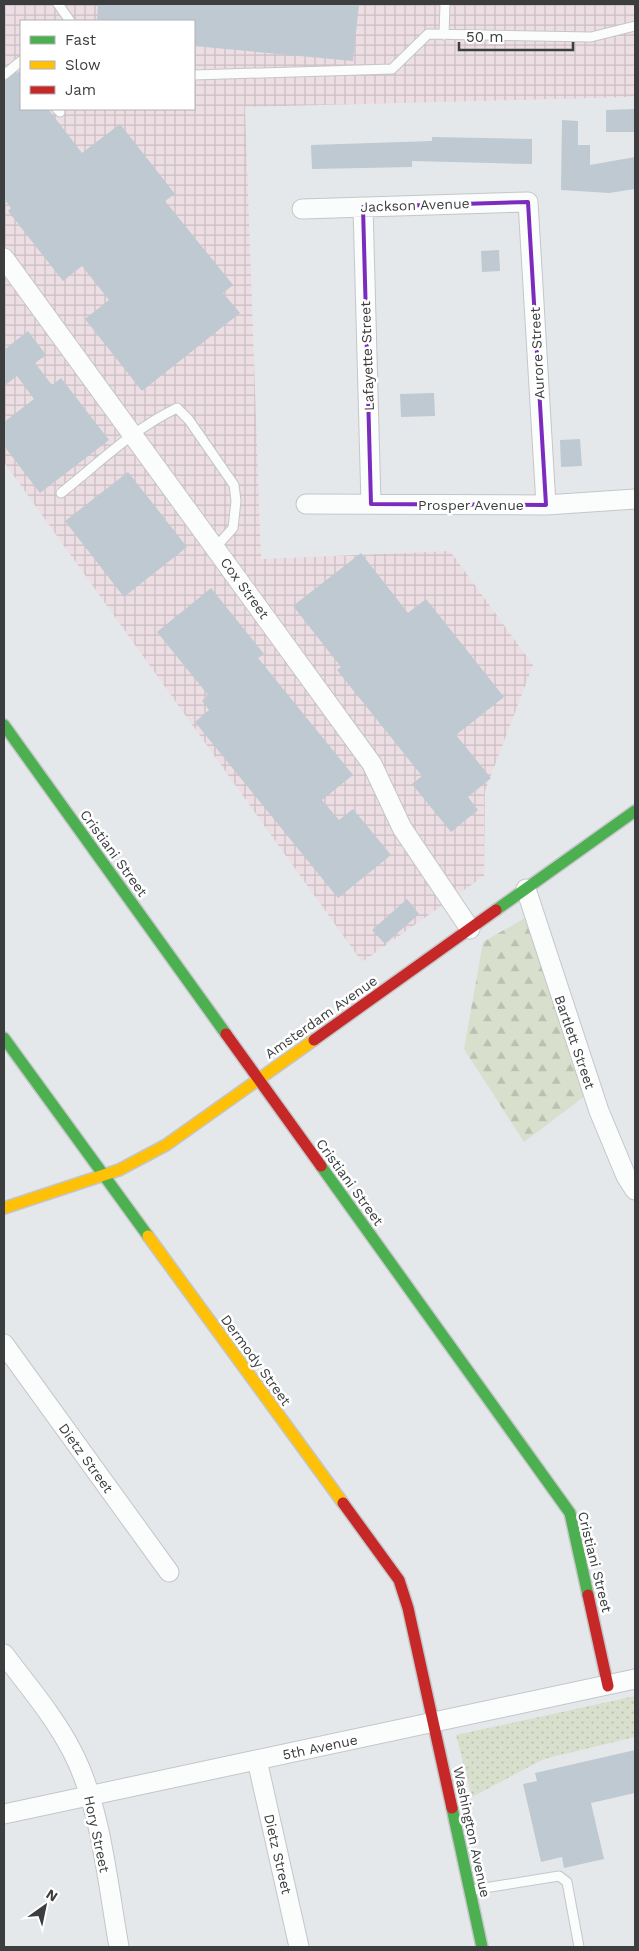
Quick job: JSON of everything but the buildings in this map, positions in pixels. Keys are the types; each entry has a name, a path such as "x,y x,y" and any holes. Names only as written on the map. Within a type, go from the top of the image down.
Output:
{"street":[{"name":"Jackson Avenue","path":"302,209 528,202"},
{"name":"Aurore Street","path":"528,202 546,505"},
{"name":"Lafayette Street","path":"363,207 371,504"},
{"name":"Cox Street","path":"4,258 372,764 402,828 470,930"},
{"name":"Prosper Avenue","path":"306,504 546,505 635,500"},
{"name":"Cristiani Street","path":"6,733 570,1513 608,1686"},
{"name":"Amsterdam Avenue","path":"4,1208 119,1170 166,1145 635,811"},
{"name":"Bartlett Street","path":"526,889 586,1075 632,1181"},
{"name":"Dermody Street","path":"4,1038 399,1580 433,1723"},
{"name":"Dietz Street","path":"4,1344 169,1572"},
{"name":"Hory Street","path":"4,1654 56,1723 73,1752 91,1796 119,1947"},
{"name":"5th Avenue","path":"4,1814 635,1679"},
{"name":"Washington Avenue","path":"433,1723 482,1947"},
{"name":"Dietz Street","path":"257,1760 299,1947"}],"lane":[{"path":"58,4 69,20"},
{"path":"444,35 445,4"},
{"path":"195,74 392,69 428,34 591,38 635,26"},
{"path":"4,75 20,62"},
{"path":"61,493 132,434 158,417 177,408 189,420 234,485 236,502 233,528 215,548"},
{"path":"469,1890 559,1876 567,1882 579,1947"}],"highlighted area":[{"path":"528,202 546,505 371,504 363,207"}],"shaded area":[{"path":"4,4 635,4 635,97 245,107 261,559 450,551 533,665 485,791 484,876 362,962 4,462"}],"green space":[{"path":"525,918 585,1096 524,1142 464,1049 483,942"},
{"path":"635,1696 635,1737 544,1759 472,1797 456,1735"}],"traffic: fast":[{"path":"4,725 226,1034"},
{"path":"496,910 635,811"},
{"path":"4,1038 148,1236"},
{"path":"321,1166 570,1513 588,1595"},
{"path":"452,1808 482,1947"}],"traffic: slow":[{"path":"4,1208 119,1170 166,1145 314,1040"},
{"path":"148,1236 343,1503"}],"traffic: jam":[{"path":"314,1040 496,910"},
{"path":"226,1034 321,1166"},
{"path":"343,1503 399,1580 408,1608 452,1808"},
{"path":"588,1595 608,1686"}]}
